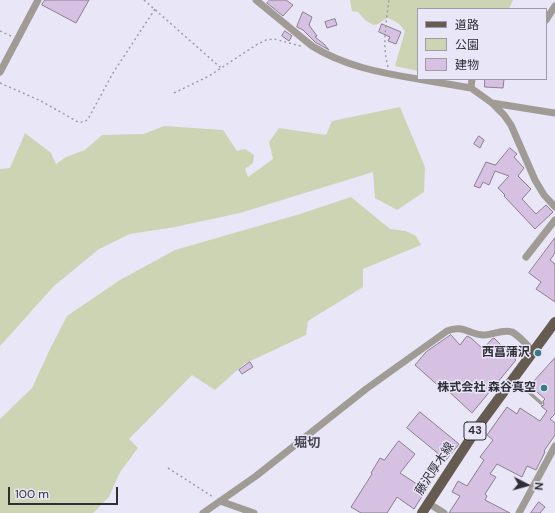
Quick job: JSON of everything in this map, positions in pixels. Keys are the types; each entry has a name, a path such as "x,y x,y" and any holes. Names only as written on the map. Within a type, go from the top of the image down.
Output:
{"main road":[{"name":"藤沢厚木線","path":"422,513 480,424 555,322"}],"street":[{"path":"0,72 17,37 38,0"},
{"path":"256,0 321,52 365,70 417,79"},
{"path":"547,18 555,6"},
{"path":"424,80 471,88 492,103 504,115 511,125 535,180 544,195 555,207"},
{"path":"471,88 472,80"},
{"path":"492,103 555,113"},
{"path":"526,256 555,220"},
{"path":"204,513 256,476 366,389 447,331 458,328 486,335 499,332 511,332 533,352"},
{"path":"519,513 555,446"},
{"path":"220,501 254,513"},
{"path":"428,503 444,513"}],"lane":[{"path":"513,379 541,403"}],"path":[{"path":"144,0 221,68"},
{"path":"389,0 384,43 389,69"},
{"path":"0,83 41,101 78,122 84,122 88,120 113,73 154,9"},
{"path":"0,31 17,37"},
{"path":"174,93 209,76 266,40 274,39 310,48 312,46"},
{"path":"168,468 220,501"}],"green space":[{"path":"350,0 513,0 509,8 417,8 417,71 395,66 405,31 401,26 395,21 387,18 378,24 373,25 365,20 358,12 352,11"},
{"path":"400,107 425,167 424,192 397,210 375,198 373,172 240,213 175,227 130,234 99,249 54,286 0,346 0,169 10,168 25,133 51,153 56,164 66,157 85,150 102,135 144,134 164,126 223,130 237,151 245,149 254,155 253,163 245,169 248,177 273,159 269,142 279,128 326,135 332,121"},
{"path":"351,197 390,229 406,231 416,236 421,245 363,269 363,287 308,321 306,335 244,364 215,390 192,375 129,439 138,448 120,472 109,497 93,513 0,513 0,419 32,388 67,316 120,280 175,250 300,214"}],"building":[{"path":"45,0 89,0 76,23 42,5"},
{"path":"270,0 286,0 293,5 283,16 267,3"},
{"path":"303,12 312,17 309,25 317,36 315,37 329,50 315,42 303,30 297,27"},
{"path":"335,19 337,25 327,28 325,22"},
{"path":"382,24 401,32 396,44 388,41 390,37 379,32"},
{"path":"285,31 292,36 289,41 282,36"},
{"path":"485,80 504,80 503,88 485,87"},
{"path":"479,136 484,140 480,148 474,144"},
{"path":"510,148 517,154 514,157 524,168 518,176 531,189 522,199 536,214 546,205 553,212 535,229 498,188 509,176 495,171 489,185 483,182 480,188 474,186 486,162 495,165"},
{"path":"555,238 555,253 550,260 555,264 555,302 536,289 541,282 529,273"},
{"path":"451,335 460,345 467,336 483,349 494,338 516,360 472,413 444,387 442,389 415,365 426,352"},
{"path":"555,358 555,414 550,419 555,423 555,435 544,451 545,452 536,470 527,466 522,477 497,464 490,474 496,477 485,494 487,496 485,500 510,513 449,513 460,496 452,492 458,481 467,486 484,460 480,457 493,440 487,435 507,407 517,414 520,408 540,421 547,411 541,406 544,405 543,401 545,399 530,386"},
{"path":"250,362 253,367 242,374 239,370"},
{"path":"420,412 459,444 446,460 407,428"},
{"path":"399,441 415,454 400,473 426,490 414,509 397,497 387,513 361,513 351,507 372,474 371,473 380,458 384,460"},
{"path":"539,502 545,507 540,513 531,513"}],"place":[{"name":"西菖蒲沢","path":"538,353"},
{"name":"株式会社 森谷真空","path":"544,388"}],"district":[{"name":"堀切","path":"307,444"}]}
